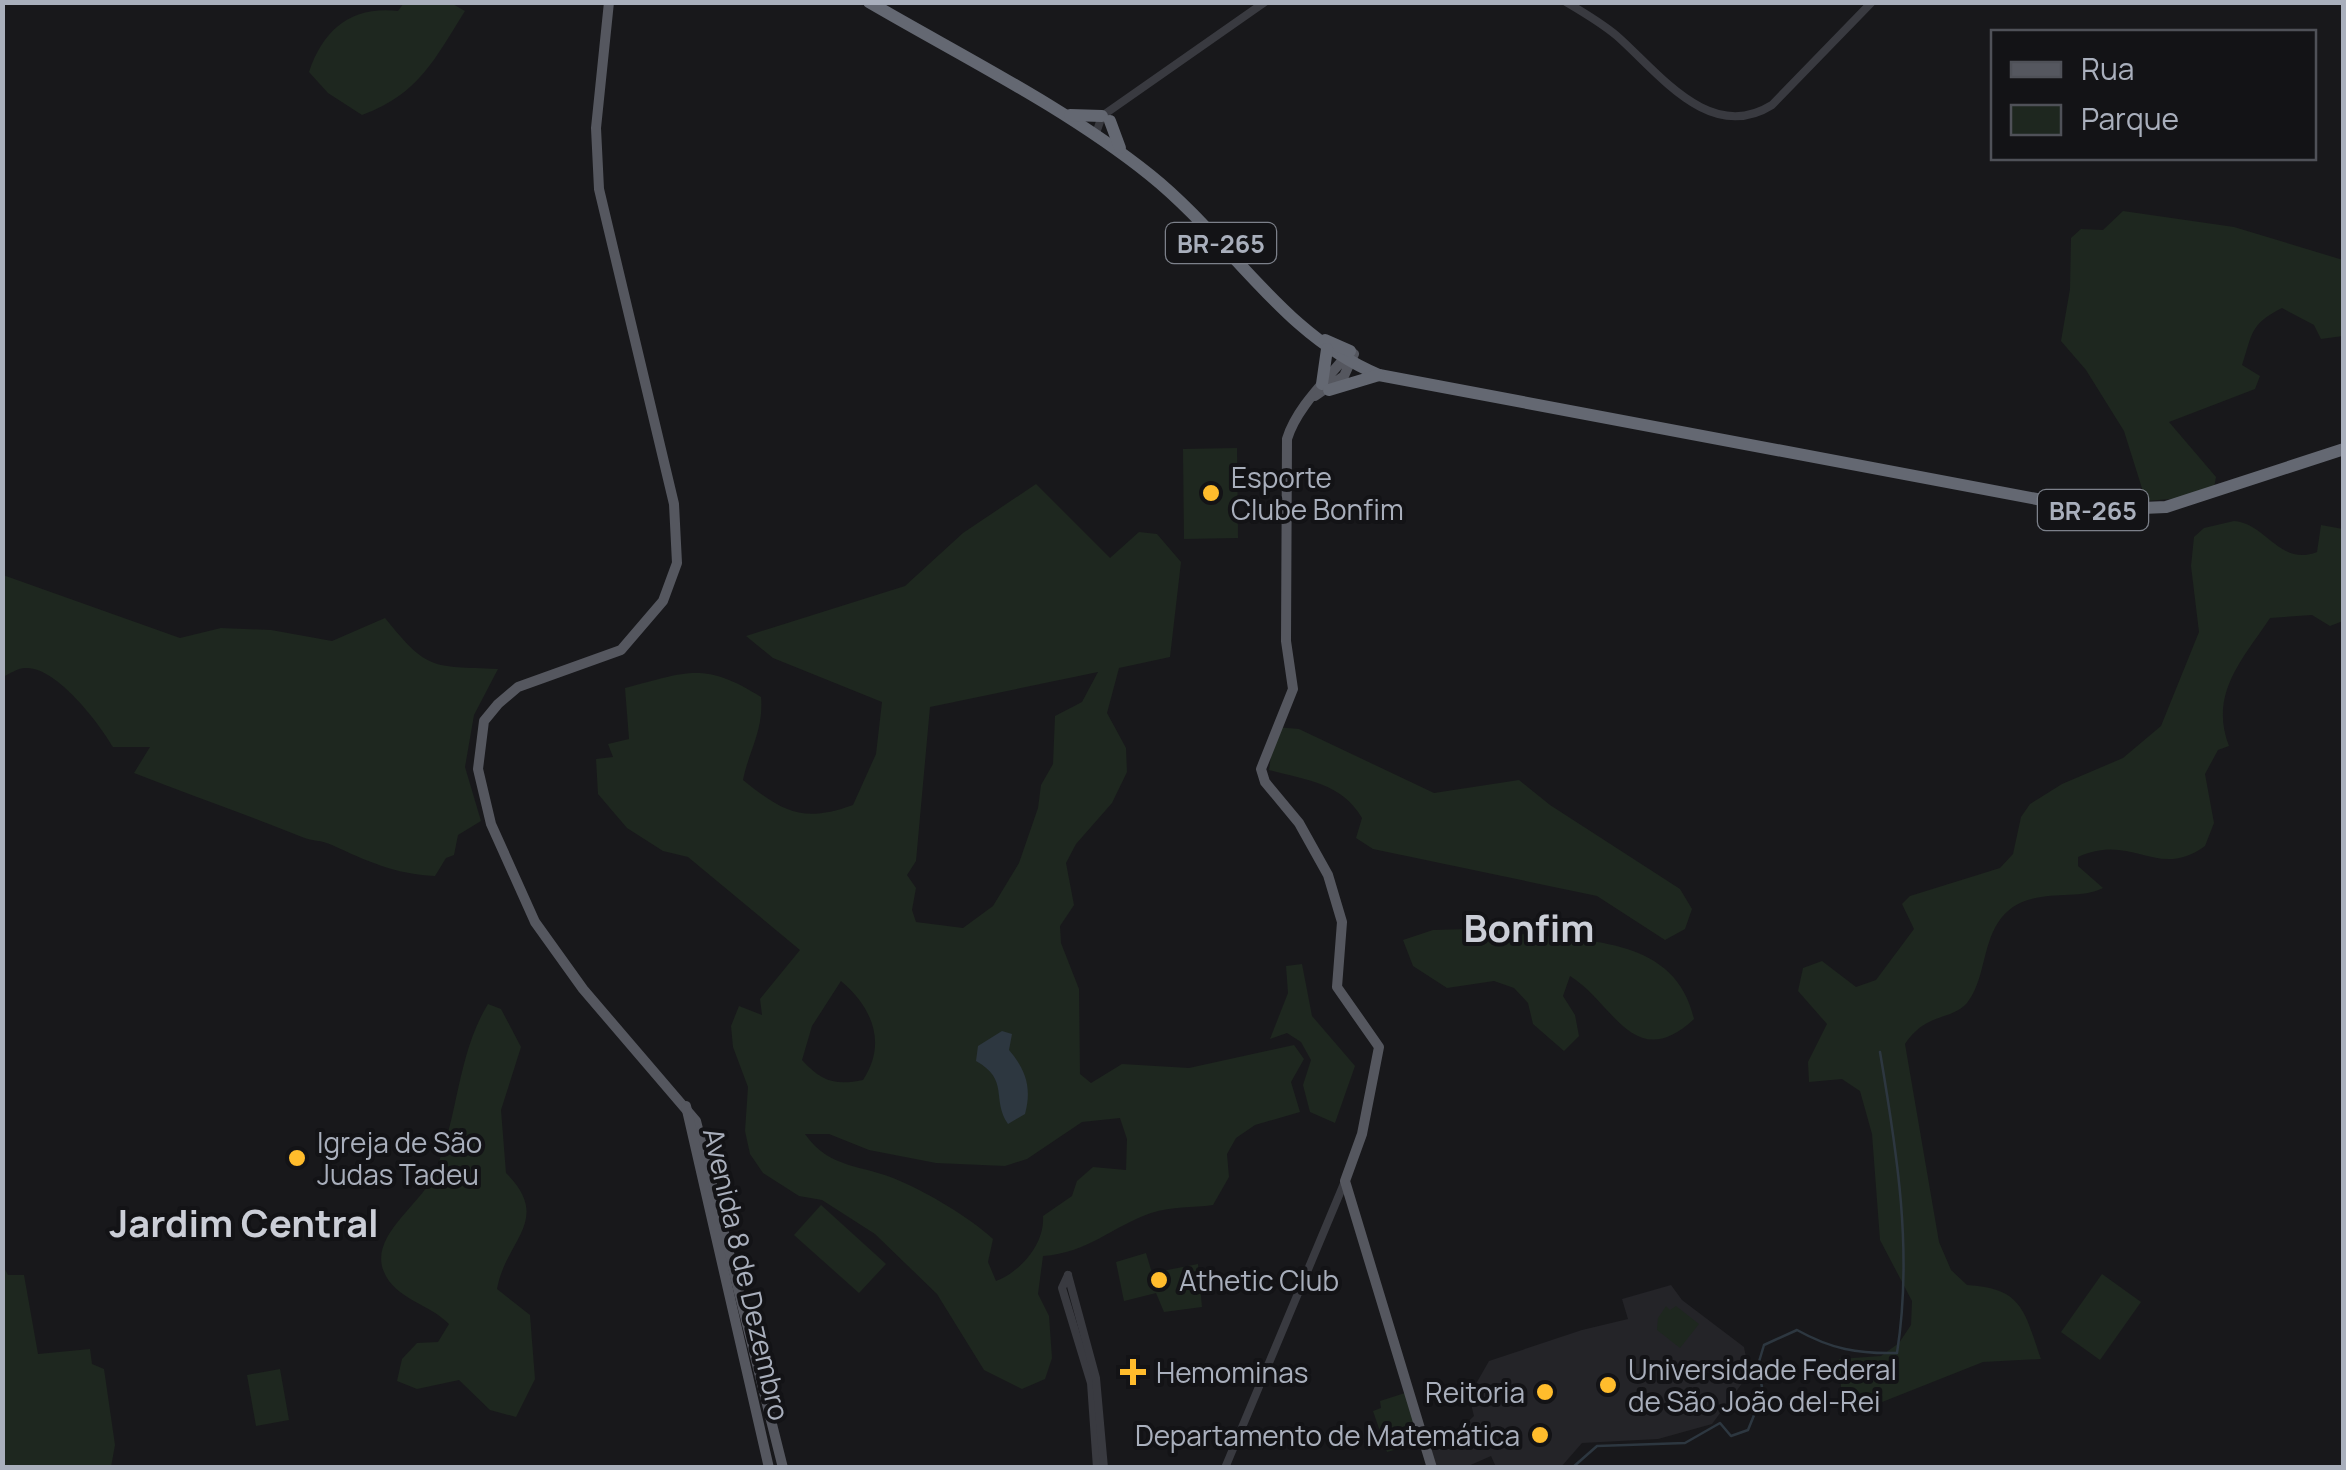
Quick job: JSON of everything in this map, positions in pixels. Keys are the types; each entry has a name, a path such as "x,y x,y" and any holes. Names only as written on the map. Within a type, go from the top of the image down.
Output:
{"highway":[{"name":"BR-265","path":"869,2 1059,113 1127,158 1180,202 1309,334 1327,349 1350,357 1378,375 1958,488 2095,510 2166,507 2344,450"},
{"path":"1059,113 1106,119 1127,158"},
{"path":"1309,334 1350,357"},
{"path":"1327,349 1322,390 1378,375"}],"main road":[{"path":"610,2 596,128 600,189 674,504 677,563 664,601 630,641 599,661 569,670 512,700 480,738 478,769 486,810 535,922 583,989 686,1105"},
{"path":"1350,357 1296,418 1285,452 1286,641 1293,689 1262,757 1265,782 1300,824 1328,874 1342,922 1336,980 1340,996 1379,1047 1362,1134 1344,1181 1432,1468"},
{"name":"Avenida 8 de Dezembro","path":"686,1105 769,1468"},
{"name":"Avenida 8 de Dezembro","path":"686,1105 701,1136 783,1468"}],"street":[{"path":"1094,136 1120,107 1264,2"},
{"path":"1566,2 1612,32 1685,102 1730,116 1762,112 1856,24 1872,2"},
{"path":"1224,1468 1238,1426 1344,1181"},
{"path":"1068,1275 1096,1378 1101,1468 1091,1382 1062,1288 1068,1275"}],"shaded area":[{"path":"1002,1031 1012,1034 1009,1050 1020,1065 1027,1088 1025,1114 1008,1124 993,1075 976,1061 978,1046"},
{"name":"Universidade Federal de São João del-Rei","path":"1671,1285 1682,1300 1744,1347 1749,1374 1712,1424 1658,1439 1582,1443 1561,1467 1496,1467 1491,1456 1466,1467 1435,1467 1427,1451 1448,1441 1474,1416 1469,1396 1489,1361 1628,1319 1622,1299"}],"green space":[{"path":"404,3 451,3 465,11 423,74 398,97 362,115 328,93 309,72 323,43 342,23 367,12 398,11"},
{"path":"2123,211 2234,227 2343,260 2343,336 2321,339 2314,325 2282,308 2258,325 2248,345 2242,365 2260,376 2255,389 2169,422 2216,477 2214,488 2194,497 2146,501 2124,431 2086,370 2061,341 2070,289 2071,238 2081,229 2103,230"},
{"name":"Esporte Clube Bonfim","path":"1237,448 1238,538 1184,539 1183,449"},
{"path":"1036,484 1110,558 1139,532 1157,534 1181,562 1170,657 1119,668 1107,713 1126,748 1127,772 1112,803 1076,844 1066,863 1074,905 1060,926 1061,943 1079,989 1080,1074 1091,1083 1122,1064 1189,1068 1294,1045 1304,1059 1291,1082 1300,1112 1255,1125 1236,1138 1227,1154 1229,1177 1213,1205 1151,1213 1086,1245 1043,1256 1038,1294 1049,1316 1052,1358 1045,1379 1022,1389 984,1370 937,1294 875,1234 822,1200 799,1196 763,1173 750,1154 745,1131 748,1087 733,1047 731,1026 739,1006 762,1015 760,999 800,950 688,857 663,851 627,828 598,794 596,759 613,757 608,744 629,739 625,688 695,673 724,678 761,697 758,730 743,780 795,812 820,813 853,805 876,754 882,702 773,658 746,636 905,586 963,533","holes":["1098,672 1082,702 1055,716 1053,764 1041,785 1038,808 1019,863 993,906 963,928 916,922 912,910 916,888 907,875 916,861 930,707","841,981 861,1003 873,1027 874,1053 863,1080 829,1080 802,1060 812,1026","1120,1118 1127,1139 1126,1170 1093,1167 1077,1181 1072,1196 1043,1216 1040,1237 1029,1256 996,1281 988,1262 993,1239 983,1231 912,1186 836,1160 805,1134 829,1134 869,1150 936,1163 1005,1166 1027,1159 1082,1122"]},
{"path":"2234,521 2255,529 2293,554 2304,555 2317,552 2321,525 2343,529 2343,621 2330,626 2312,615 2270,618 2239,663 2223,710 2229,746 2218,750 2205,774 2214,823 2205,846 2173,859 2114,850 2078,857 2078,866 2103,888 2084,894 2031,899 2007,912 1991,936 1967,1003 1921,1027 1905,1044 1939,1242 1951,1270 1967,1285 1986,1287 2011,1297 2025,1315 2041,1359 1983,1362 1862,1410 1842,1402 1839,1359 1881,1356 1899,1343 1911,1325 1912,1301 1880,1240 1872,1134 1860,1091 1842,1079 1809,1082 1808,1062 1827,1024 1798,991 1803,968 1822,961 1856,987 1876,980 1914,929 1902,904 1910,896 2000,868 2013,854 2021,817 2030,804 2062,784 2123,758 2161,726 2199,632 2191,566 2194,537 2204,528"},
{"path":"3,575 180,638 221,628 271,630 332,641 385,618 411,648 432,662 498,669 474,715 465,767 481,821 458,835 454,855 446,858 435,876 420,875 381,866 134,773 150,747 113,747 75,698 50,676 22,668 3,677"},
{"path":"1275,727 1299,729 1434,793 1519,780 1550,805 1680,889 1692,909 1685,929 1665,940 1597,896 1373,849 1356,838 1362,818 1344,797 1309,780 1269,770"},
{"path":"1508,928 1521,934 1601,943 1649,958 1669,973 1684,992 1694,1019 1673,1034 1655,1040 1640,1037 1570,976 1563,996 1575,1015 1579,1036 1564,1051 1533,1024 1528,1003 1514,988 1494,981 1447,988 1413,966 1403,940 1433,930"},
{"path":"1302,964 1312,1016 1355,1066 1335,1123 1310,1112 1303,1085 1311,1060 1301,1042 1287,1033 1270,1039 1288,993 1286,966"},
{"path":"488,1004 501,1009 521,1047 501,1110 506,1173 526,1204 526,1217 497,1289 530,1315 535,1379 516,1417 490,1410 459,1380 417,1389 397,1381 402,1359 417,1343 438,1342 449,1324 396,1289 384,1272 381,1259 389,1235 431,1180 440,1159 469,1046"},
{"path":"821,1205 886,1264 859,1293 794,1235"},
{"name":"Athetic Club","path":"1146,1253 1152,1273 1198,1264 1202,1307 1164,1312 1156,1293 1124,1301 1116,1262"},
{"path":"2,1264 8,1275 24,1275 38,1354 90,1349 92,1364 104,1369 115,1445 111,1467 3,1467"},
{"path":"2102,1274 2141,1302 2100,1360 2061,1332"},
{"path":"1666,1306 1670,1310 1676,1306 1699,1324 1680,1348 1657,1330 1658,1318"},
{"path":"280,1369 289,1420 256,1426 247,1375"},
{"path":"1405,1393 1421,1442 1387,1452 1373,1411 1381,1408 1380,1401"}],"waterway":[{"path":"1572,1468 1597,1446 1685,1443 1720,1423 1731,1436 1748,1430 1763,1393 1758,1365 1764,1345 1797,1330 1845,1349 1897,1353 1902,1315 1901,1202 1880,1052"}],"place":[{"name":"Esporte Clube Bonfim","path":"1211,493"},
{"name":"Igreja de São Judas Tadeu","path":"297,1158"},
{"name":"Athetic Club","path":"1159,1280"},
{"name":"Hemominas","path":"1133,1372"},
{"name":"Universidade Federal de São João del-Rei","path":"1608,1385"},
{"name":"Reitoria","path":"1545,1392"},
{"name":"Departamento de Matemática","path":"1540,1435"}],"district":[{"name":"Bonfim","path":"1529,927"},
{"name":"Jardim Central","path":"244,1222"}]}
